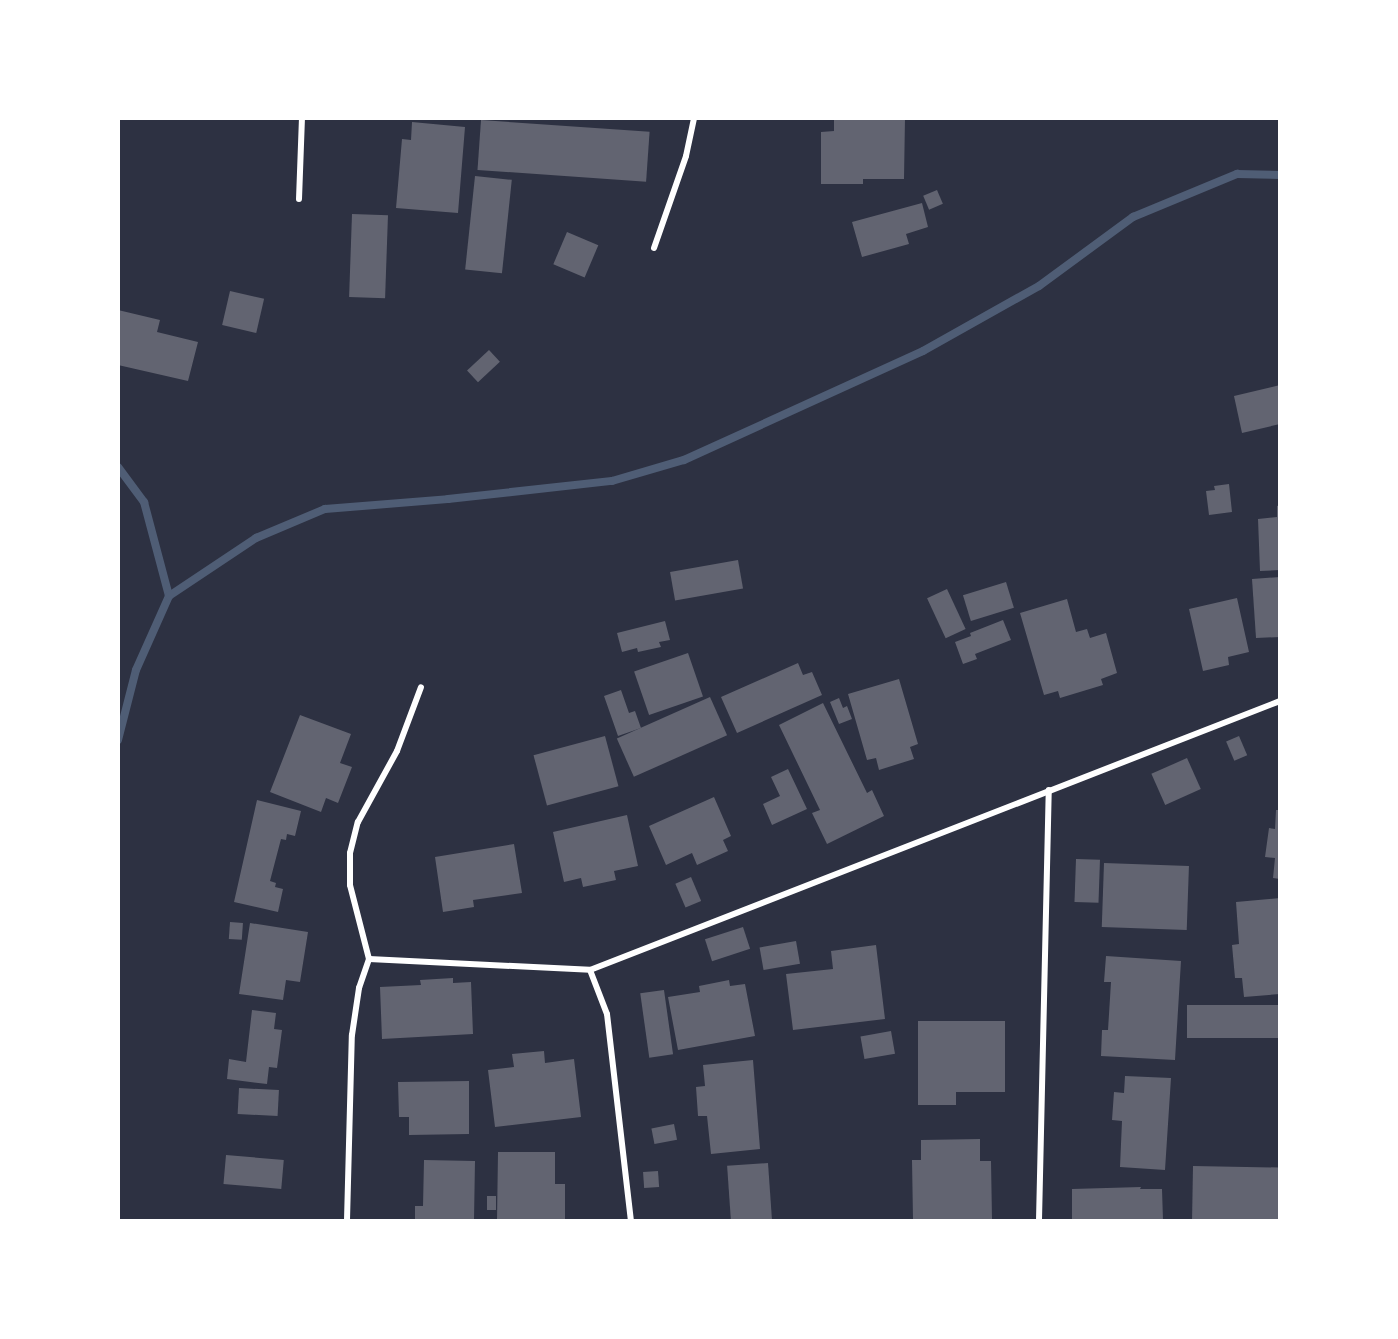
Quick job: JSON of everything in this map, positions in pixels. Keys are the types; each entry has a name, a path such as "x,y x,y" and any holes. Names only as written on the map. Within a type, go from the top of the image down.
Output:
{"street":[{"path":"299,199 302,118"},
{"path":"654,248 686,156 694,118"},
{"path":"347,1221 352,1035 359,988 369,959 350,885 350,853 358,822 398,751 421,687"},
{"path":"369,959 590,970 1280,701"},
{"path":"1039,1221 1049,790"},
{"path":"590,970 607,1014 631,1221"}],"building":[{"path":"834,118 905,118 904,179 863,179 863,184 821,184 821,132 834,131"},
{"path":"481,120 650,132 646,182 478,170"},
{"path":"412,122 465,127 458,213 396,208 402,139 411,140"},
{"path":"475,176 512,180 502,273 465,269"},
{"path":"937,190 943,204 929,210 923,196"},
{"path":"922,203 928,227 906,234 909,244 862,257 852,222"},
{"path":"352,214 388,215 385,298 349,297"},
{"path":"567,232 598,245 585,278 553,264"},
{"path":"230,291 264,299 256,333 222,325"},
{"path":"118,310 160,320 157,332 198,342 188,381 118,365"},
{"path":"489,350 500,362 478,382 467,370"},
{"path":"1280,385 1280,424 1242,433 1234,396"},
{"path":"1229,484 1232,512 1209,515 1206,491 1215,490 1214,486"},
{"path":"1280,505 1280,570 1260,571 1258,519 1277,517 1277,506"},
{"path":"738,560 743,589 675,601 670,572"},
{"path":"1280,577 1280,637 1256,638 1252,579"},
{"path":"1006,582 1014,608 971,621 963,595"},
{"path":"947,589 966,629 946,638 927,598"},
{"path":"1237,598 1249,652 1228,657 1229,665 1203,671 1189,609"},
{"path":"1067,599 1076,632 1087,629 1090,638 1106,633 1117,673 1101,679 1103,685 1060,698 1058,691 1044,695 1020,613"},
{"path":"1003,620 1011,640 975,654 977,659 963,664 955,642 971,636 970,633"},
{"path":"665,621 670,640 659,642 661,647 638,652 637,648 622,652 617,633"},
{"path":"688,653 703,696 649,715 634,672"},
{"path":"798,663 803,675 812,672 822,695 737,733 721,697"},
{"path":"899,679 918,744 910,747 914,759 879,770 876,758 867,760 848,694"},
{"path":"621,690 629,713 635,711 641,728 618,736 604,696"},
{"path":"710,697 727,735 634,777 617,738"},
{"path":"839,698 843,708 847,706 852,719 839,724 830,702"},
{"path":"823,703 867,793 872,790 884,816 827,844 812,813 820,810 779,725"},
{"path":"300,715 351,734 340,763 352,767 338,803 326,798 321,812 270,792"},
{"path":"605,736 618,786 547,805 534,755"},
{"path":"1239,736 1247,755 1234,761 1226,741"},
{"path":"1187,758 1201,789 1165,805 1151,774"},
{"path":"788,769 807,809 772,825 763,804 780,796 771,777"},
{"path":"714,797 731,836 723,840 728,851 697,865 692,853 666,865 649,826"},
{"path":"257,800 301,811 295,836 287,834 286,840 281,839 270,881 276,883 275,887 283,889 278,912 234,902"},
{"path":"1276,810 1280,810 1280,879 1273,878 1275,858 1265,857 1269,828 1275,829"},
{"path":"627,815 638,866 614,871 616,880 583,887 581,878 564,882 553,832"},
{"path":"514,844 522,893 473,900 474,907 443,912 435,857"},
{"path":"1076,859 1100,860 1098,903 1074,902"},
{"path":"1104,863 1189,866 1187,930 1102,927"},
{"path":"691,877 701,901 686,908 675,884"},
{"path":"1280,898 1280,994 1244,997 1242,978 1235,978 1232,945 1239,944 1236,902"},
{"path":"230,922 243,923 242,940 229,939"},
{"path":"250,923 308,932 300,982 286,980 283,1000 239,994"},
{"path":"743,927 750,949 712,961 705,939"},
{"path":"796,941 800,964 764,970 760,947"},
{"path":"876,945 885,1019 793,1030 786,974 833,969 831,951"},
{"path":"1106,956 1181,961 1175,1060 1101,1056 1102,1030 1108,1030 1111,982 1104,982"},
{"path":"453,978 453,983 471,982 473,1034 382,1039 380,987 421,985 420,980"},
{"path":"729,980 730,986 745,984 755,1036 678,1050 668,997 700,992 699,986"},
{"path":"664,990 673,1054 649,1058 640,993"},
{"path":"1187,1005 1280,1005 1280,1038 1187,1038"},
{"path":"252,1010 276,1013 274,1029 282,1030 277,1068 269,1067 267,1084 227,1079 229,1059 246,1062"},
{"path":"918,1021 1005,1021 1005,1092 956,1092 956,1105 918,1105"},
{"path":"891,1031 895,1054 864,1059 860,1036"},
{"path":"544,1051 545,1063 574,1059 581,1117 495,1127 488,1070 514,1067 512,1054"},
{"path":"753,1060 760,1149 711,1154 707,1116 698,1116 696,1087 705,1086 703,1065"},
{"path":"1125,1076 1171,1078 1165,1170 1120,1167 1122,1121 1112,1120 1114,1092 1124,1093"},
{"path":"469,1081 469,1134 409,1135 409,1117 399,1117 398,1082"},
{"path":"239,1088 279,1090 278,1116 238,1114"},
{"path":"674,1124 677,1140 654,1144 651,1128"},
{"path":"980,1139 980,1161 991,1161 992,1219 913,1220 912,1160 921,1160 921,1140"},
{"path":"498,1152 555,1152 555,1184 565,1184 565,1220 497,1220"},
{"path":"226,1155 284,1160 281,1189 223,1184"},
{"path":"424,1160 475,1161 474,1220 415,1220 415,1206 423,1206"},
{"path":"768,1163 772,1220 731,1220 727,1166"},
{"path":"1193,1166 1280,1168 1279,1220 1192,1220"},
{"path":"658,1171 659,1187 644,1188 643,1172"},
{"path":"1141,1187 1140,1189 1162,1189 1163,1220 1072,1220 1072,1189"},
{"path":"487,1196 496,1196 496,1210 487,1210"}],"waterway":[{"path":"118,740 136,670 169,596 256,538 325,509 448,499 612,481 684,460 923,351 1039,286 1133,217 1237,174 1280,175"},
{"path":"118,467 144,502 169,596"}]}
